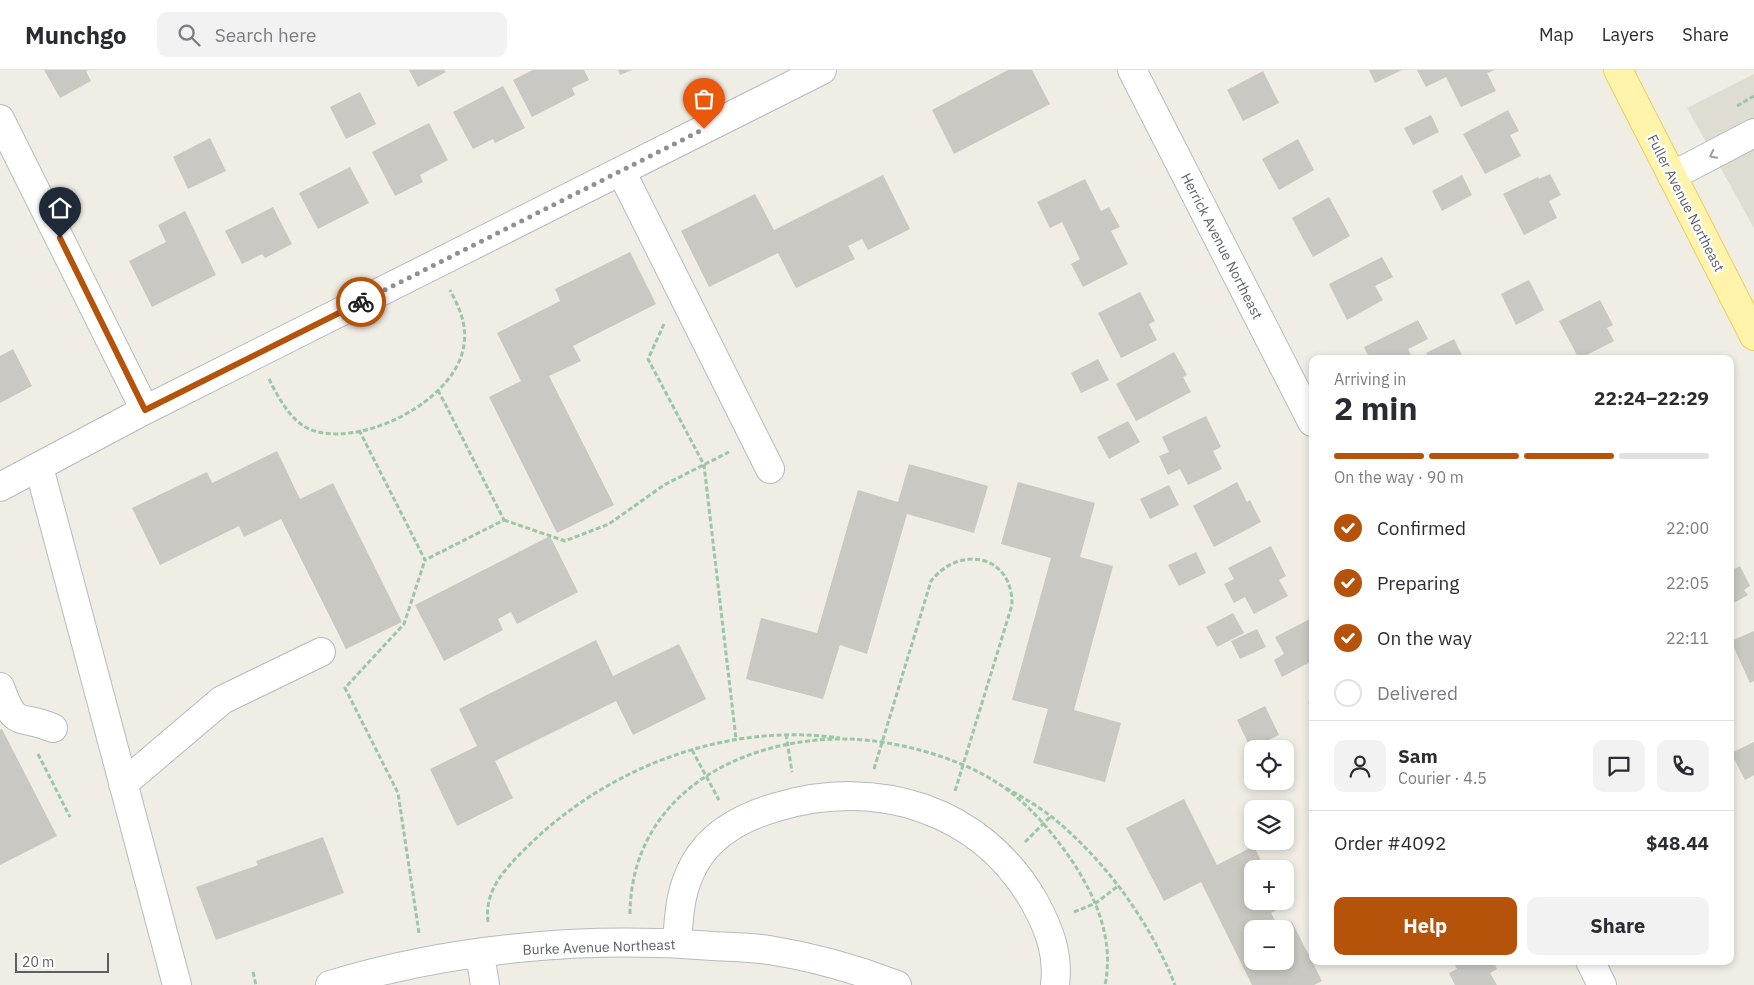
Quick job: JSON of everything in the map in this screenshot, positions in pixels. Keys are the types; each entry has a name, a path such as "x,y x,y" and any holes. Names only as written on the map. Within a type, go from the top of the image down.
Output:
{"main road":[{"name":"Fuller Avenue Northeast","path":"1618,70 1754,336"}],"street":[{"path":"0,487 145,410 822,70"},
{"name":"Herrick Avenue Northeast","path":"1132,70 1309,416"},
{"path":"0,119 145,410"},
{"path":"1672,176 1754,133"},
{"path":"621,171 770,468"},
{"path":"39,467 177,985"},
{"path":"123,784 222,700 321,652"},
{"path":"0,687 14,716 19,720 38,722 53,728"},
{"path":"677,943 679,905 685,883 695,862 712,842 732,825 763,811 796,801 830,795 866,796 906,802 948,818 978,836 1004,861 1028,890 1046,924 1054,945 1057,968 1055,985"},
{"name":"Burke Avenue Northeast","path":"330,985 424,962 486,953 554,946 677,943 769,950 855,969 897,985"},
{"path":"485,985 486,953"},
{"path":"1592,965 1602,985"}],"path":[{"path":"257,354 286,409 309,428 342,432 359,430 402,418 438,390 459,362 464,346 465,331 462,316 436,264"},
{"path":"666,317 648,359 704,465 736,738"},
{"path":"438,390 504,520 564,540 609,524 664,485 756,439"},
{"path":"359,430 425,560"},
{"path":"424,962 398,793 345,688 404,624 425,560 504,520"},
{"path":"866,796 931,581 948,563 960,559 982,560 998,570 1009,583 1012,605 948,818"},
{"path":"786,734 796,801"},
{"path":"486,953 489,898 496,883 508,866 536,839 594,795 657,761 736,738 786,734 849,739"},
{"path":"692,750 732,825"},
{"path":"37,753 70,817"},
{"path":"996,782 1052,816 1086,849 1118,886 1153,940 1175,985"},
{"path":"1004,861 1052,816"},
{"path":"1046,924 1096,903 1118,886"},
{"path":"252,972 256,985"}],"shaded area":[{"path":"1754,74 1754,228 1687,108"}],"building":[{"path":"44,70 89,70 86,71 91,81 60,98"},
{"path":"409,70 444,70 446,72 418,87"},
{"path":"533,70 584,70 589,80 572,88 575,95 532,117 513,80"},
{"path":"618,70 632,70 620,75"},
{"path":"1008,70 1032,70 1050,104 954,154 932,110"},
{"path":"1369,70 1402,70 1375,83"},
{"path":"1417,70 1495,70 1487,73 1496,91 1461,107 1446,77 1426,87"},
{"path":"1263,71 1279,103 1243,121 1227,90"},
{"path":"503,86 525,128 495,143 493,139 473,149 453,112"},
{"path":"360,92 376,124 346,139 330,107"},
{"path":"1508,110 1519,131 1510,135 1521,156 1485,174 1463,134"},
{"path":"1431,115 1439,132 1413,145 1404,128"},
{"path":"429,123 448,160 420,175 423,182 395,196 372,152"},
{"path":"210,138 226,171 188,189 173,157"},
{"path":"1298,139 1314,170 1279,190 1262,159"},
{"path":"350,167 369,203 318,229 299,193"},
{"path":"1550,174 1561,195 1549,201 1557,218 1524,235 1503,194 1538,177 1539,179"},
{"path":"883,175 910,229 868,250 862,239 848,246 855,259 796,288 778,253 709,287 681,231 755,194 774,230"},
{"path":"1462,175 1472,195 1442,211 1432,191"},
{"path":"1085,179 1101,211 1109,207 1120,227 1111,231 1128,264 1083,287 1071,264 1080,259 1062,222 1050,228 1037,202"},
{"path":"1329,197 1350,236 1313,257 1292,218"},
{"path":"273,207 292,244 265,258 262,254 242,264 225,231"},
{"path":"185,211 216,275 152,307 129,261 166,242 158,225"},
{"path":"630,252 656,304 573,346 581,361 549,376 614,505 557,533 489,397 521,381 497,333 560,301 555,289"},
{"path":"1382,257 1393,277 1375,286 1383,300 1347,320 1329,284"},
{"path":"1529,280 1544,310 1516,325 1501,294"},
{"path":"1140,292 1155,321 1149,324 1157,340 1121,358 1098,313"},
{"path":"1600,300 1613,325 1607,328 1614,341 1587,355 1577,355 1559,321"},
{"path":"1418,320 1428,339 1408,349 1411,355 1368,355 1364,347"},
{"path":"1454,339 1462,355 1427,355 1426,353"},
{"path":"13,349 32,386 0,403 0,356"},
{"path":"1174,352 1187,375 1183,377 1191,392 1136,421 1116,384"},
{"path":"1098,359 1109,380 1081,393 1071,373"},
{"path":"1206,416 1221,447 1213,451 1222,469 1188,485 1180,469 1168,475 1159,456 1169,452 1162,437"},
{"path":"1128,421 1140,442 1109,459 1097,437"},
{"path":"277,451 300,499 333,483 402,622 346,649 281,519 244,537 239,526 160,565 132,508 207,472 212,483"},
{"path":"909,464 988,486 974,533 907,514 867,654 840,645 823,699 746,679 761,618 817,633 858,490 898,502"},
{"path":"1018,482 1095,503 1080,557 1113,566 1074,710 1121,723 1105,782 1033,763 1048,709 1012,700 1051,558 1001,544"},
{"path":"1237,482 1247,502 1250,500 1261,522 1214,547 1193,506"},
{"path":"1169,485 1179,505 1150,519 1140,499"},
{"path":"550,536 578,592 517,624 511,612 498,619 503,630 444,661 415,605"},
{"path":"1271,546 1286,576 1279,580 1288,596 1254,614 1245,597 1234,603 1224,584 1234,579 1228,568"},
{"path":"1196,552 1206,573 1179,586 1168,565"},
{"path":"1740,566 1750,586 1744,590 1748,595 1734,603 1734,567 1735,569"},
{"path":"1233,613 1244,633 1217,647 1206,627"},
{"path":"1309,620 1309,663 1282,677 1274,660 1284,654 1275,637"},
{"path":"1257,629 1266,647 1240,659 1231,641"},
{"path":"1754,631 1754,681 1750,683 1734,648 1734,640"},
{"path":"596,640 613,676 679,644 706,699 633,735 616,701 495,761 513,798 457,826 430,769 477,746 459,709"},
{"path":"1265,706 1279,735 1269,740 1247,740 1237,720"},
{"path":"2,729 57,836 0,865 0,730"},
{"path":"1754,742 1754,775 1745,780 1734,759 1734,752"},
{"path":"1184,799 1217,865 1246,850 1256,850 1261,860 1244,860 1244,910 1277,910 1271,913 1275,920 1244,920 1244,969 1201,882 1164,901 1126,828"},
{"path":"323,837 344,893 216,940 196,887 258,865 256,861"},
{"path":"1294,926 1309,955 1309,965 1314,965 1322,981 1314,985 1252,985 1245,970 1294,970"},
{"path":"1455,965 1495,965 1497,969 1490,973 1497,985 1455,985 1449,973 1457,969"}],"way so far":[{"path":"361,302 704,129"}],"route":[{"path":"60,238 145,410 361,302"}]}
